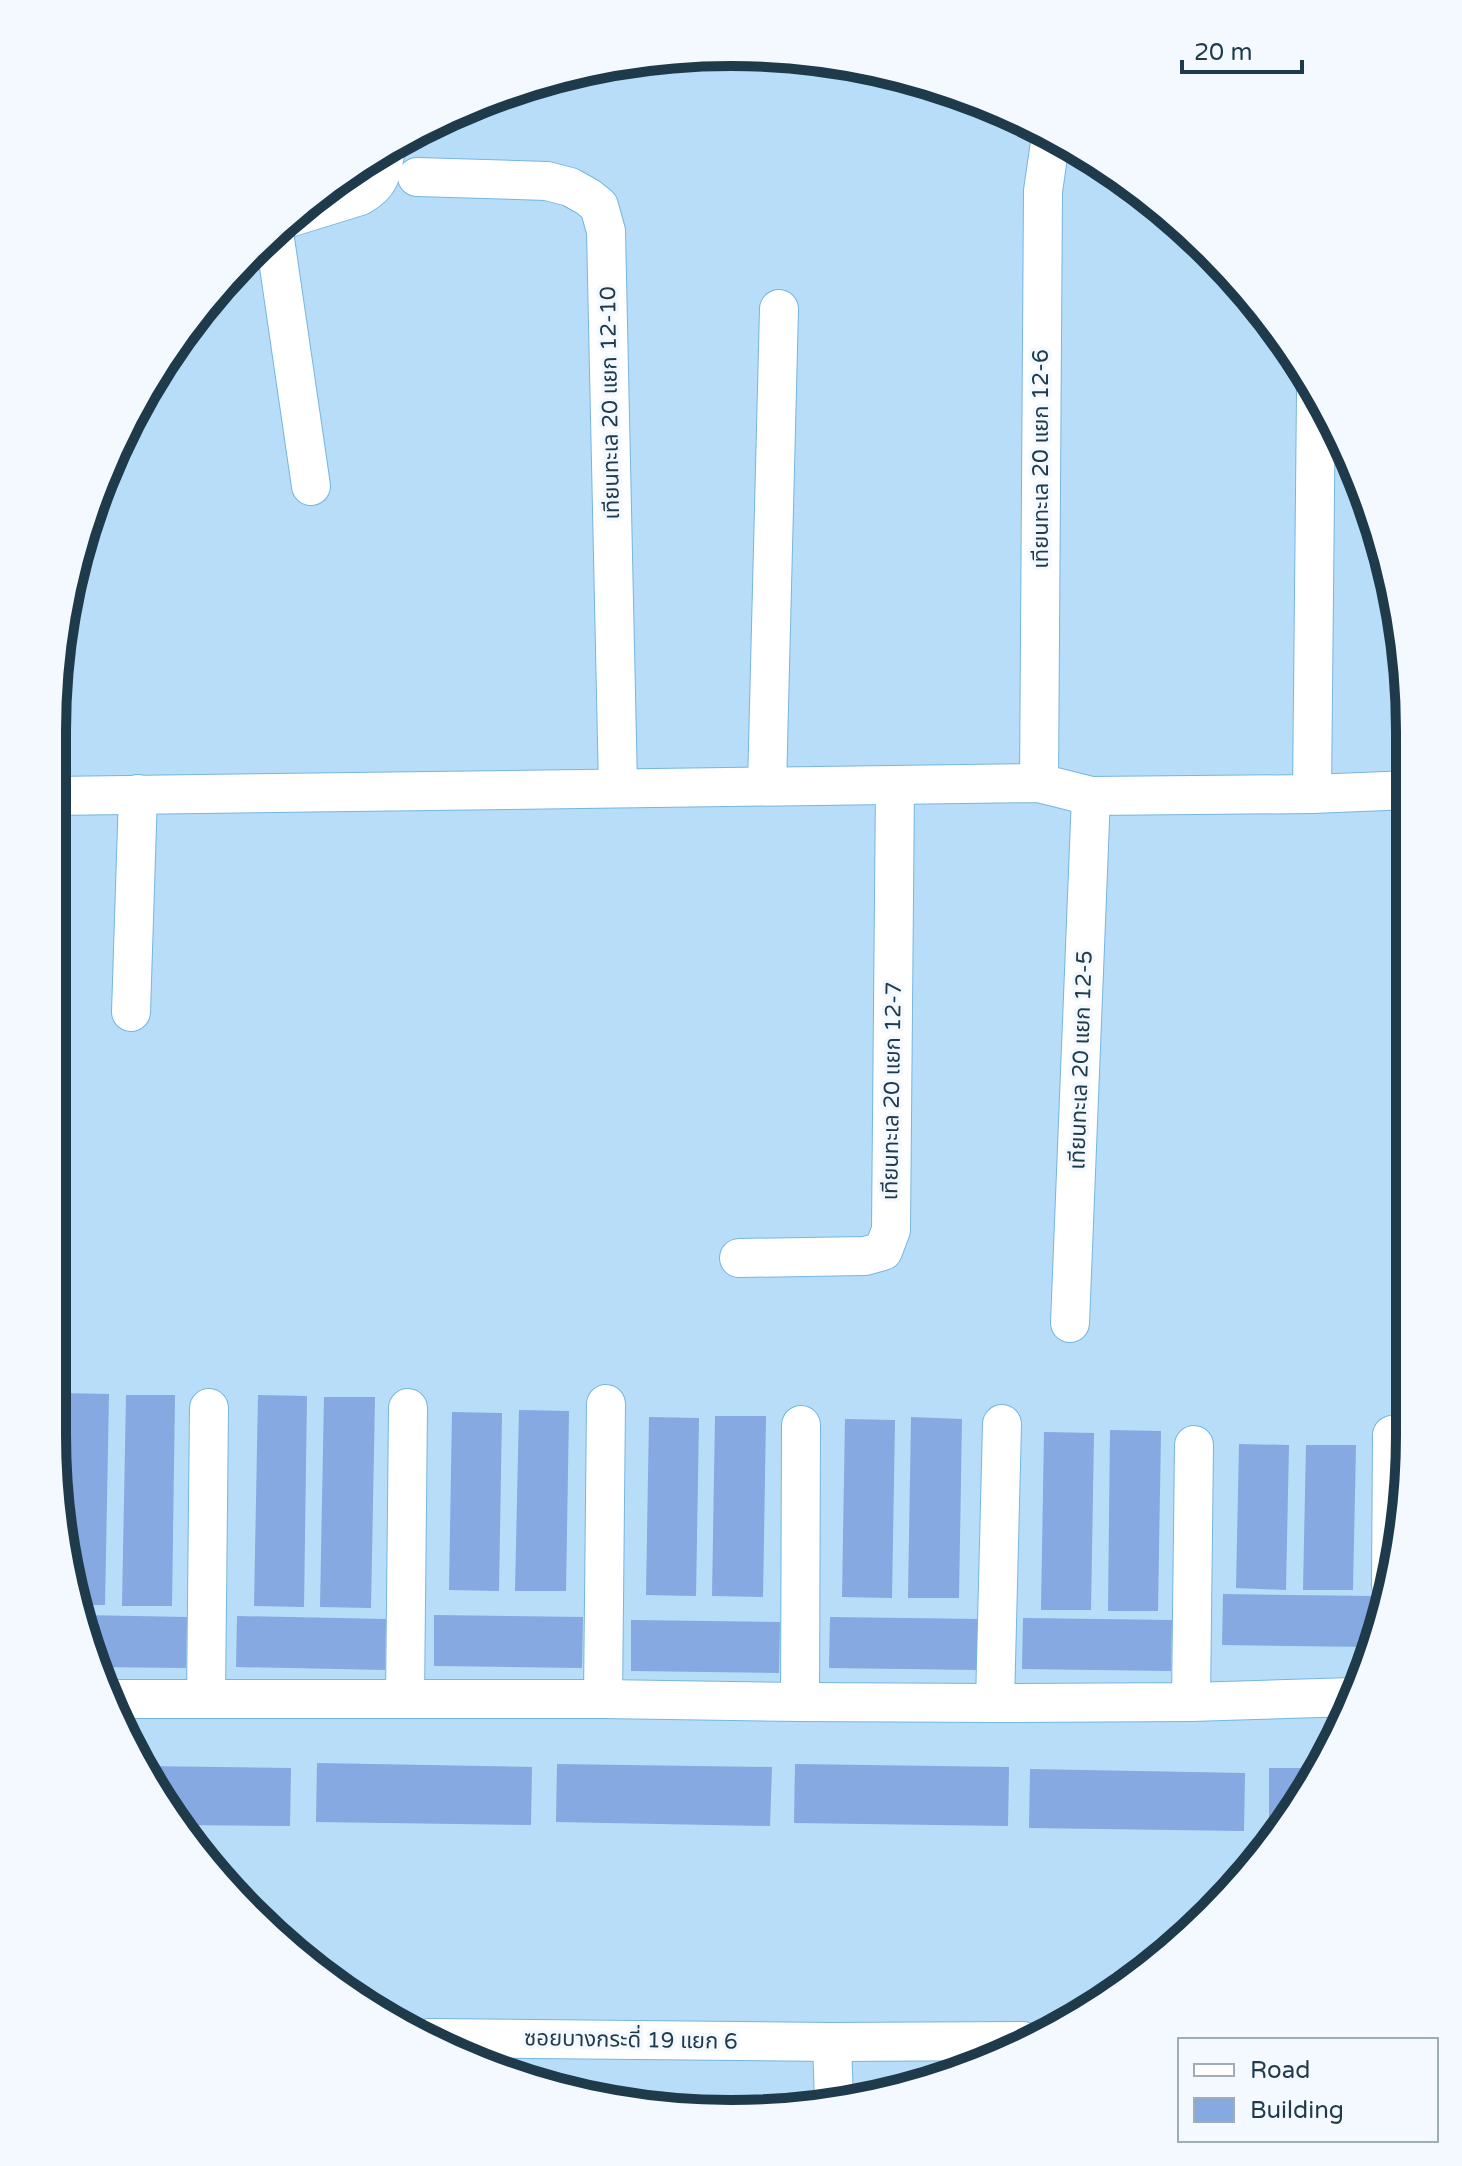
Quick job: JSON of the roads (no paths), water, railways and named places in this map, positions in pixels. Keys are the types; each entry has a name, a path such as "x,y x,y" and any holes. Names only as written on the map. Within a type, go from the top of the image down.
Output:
{"street":[{"name":"เทียนทะเล 20 แยก 12-6","path":"1039,783 1043,191 1049,147"},
{"path":"320,209 369,191 379,182 383,165"},
{"name":"เทียนทะเล 20 แยก 12-10","path":"417,177 547,181 570,187 599,206 606,231 618,788"},
{"path":"276,247 311,486"},
{"path":"767,786 779,309"},
{"path":"1312,794 1316,416"},
{"path":"66,796 1039,783 1091,796 1396,791"},
{"name":"เทียนทะเล 20 แยก 12-7","path":"739,1258 874,1255 883,1251 888,1242 891,1230 895,785"},
{"path":"131,1012 138,794"},
{"name":"เทียนทะเล 20 แยก 12-5","path":"1070,1323 1091,796"},
{"path":"603,1699 606,1404"},
{"path":"206,1698 209,1408"},
{"path":"405,1699 408,1408"},
{"path":"995,1703 1002,1424"},
{"path":"800,1702 801,1425"},
{"path":"1392,1435 1392,1509"},
{"path":"1191,1702 1194,1445"},
{"path":"121,1699 995,1703 1341,1697"},
{"name":"ซอยบางกระดี่ 19 แยก 6","path":"453,2038 1003,2041"},
{"path":"832,2042 834,2091"}]}
